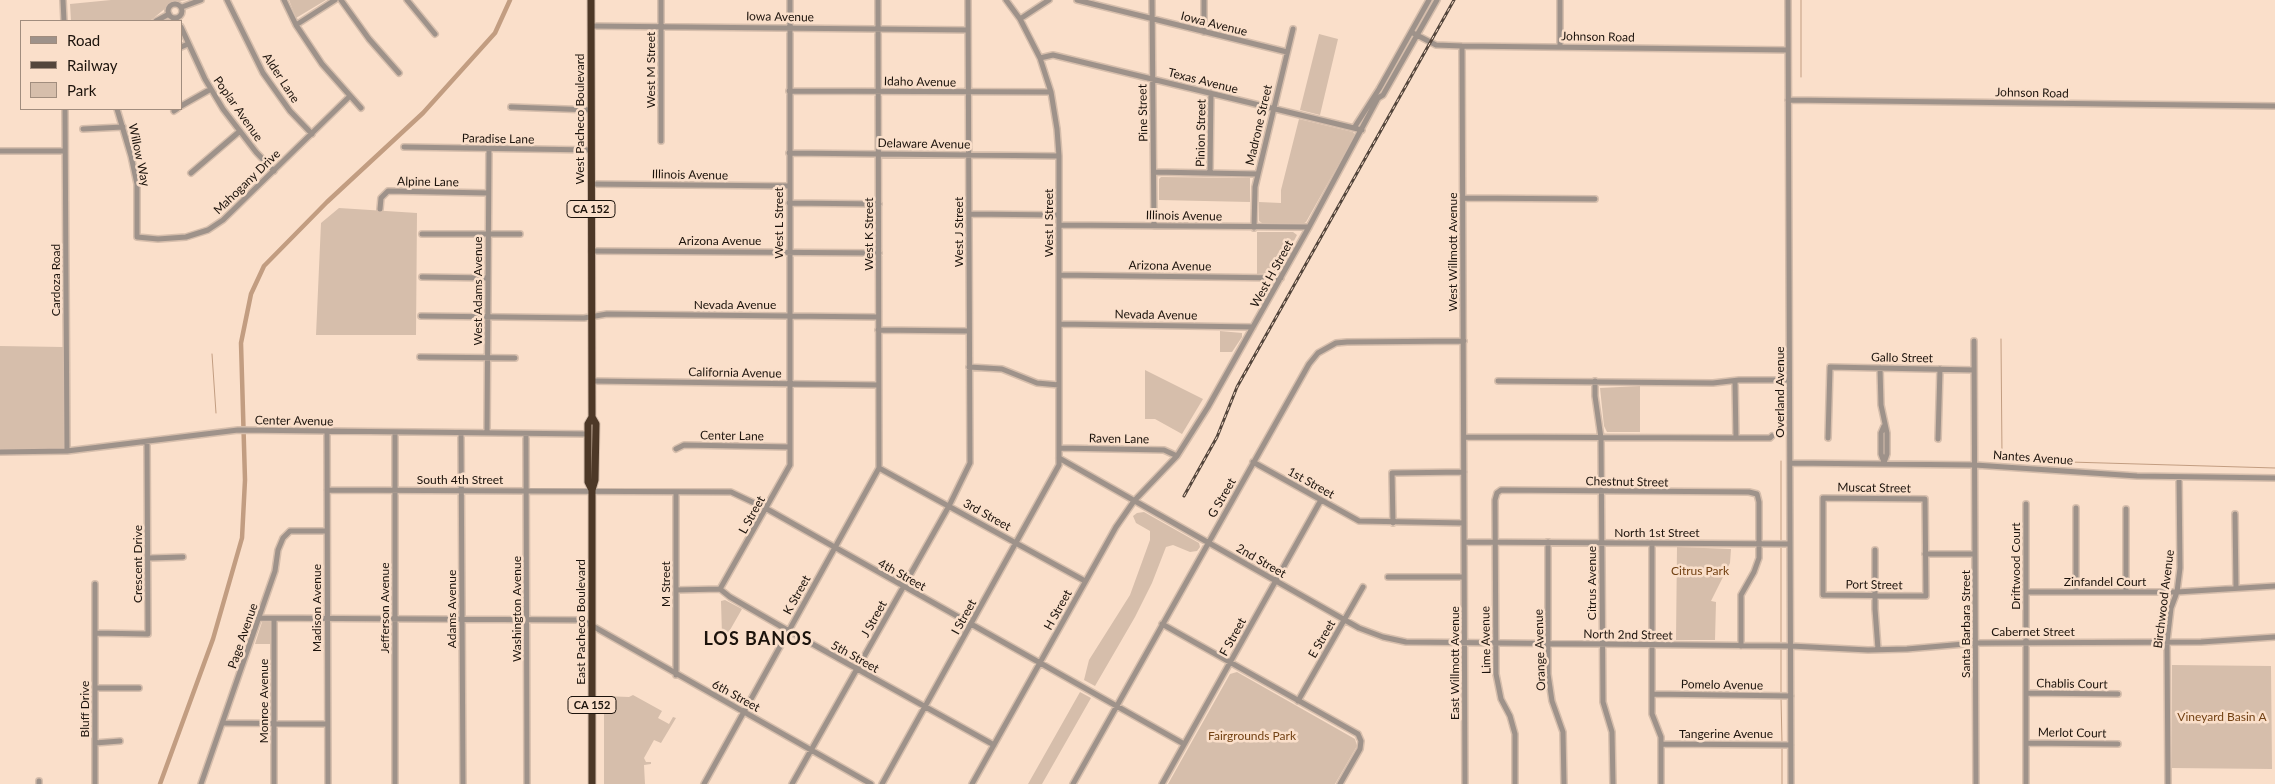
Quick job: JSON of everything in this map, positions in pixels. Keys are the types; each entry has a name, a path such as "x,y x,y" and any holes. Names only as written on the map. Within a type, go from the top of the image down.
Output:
{"highway":[{"name":"West Pacheco Boulevard","path":"591,0 592,417 588,424 592,434"},
{"name":"East Pacheco Boulevard","path":"592,434 592,457 595,461 595,480 592,490 592,784"},
{"name":"East Pacheco Boulevard","path":"592,434 588,482 592,490"}],"street":[{"path":"64,0 64,20"},
{"path":"182,7 201,0"},
{"name":"Alder Lane","path":"227,0 263,73 290,111 312,134"},
{"path":"284,0 296,25 322,64 361,108"},
{"path":"296,25 335,0"},
{"path":"341,0 369,39 399,73"},
{"path":"407,0 435,34"},
{"name":"West M Street","path":"661,0 661,141"},
{"name":"West L Street","path":"790,0 790,447"},
{"name":"West K Street","path":"878,0 879,468"},
{"name":"West J Street","path":"968,0 970,463"},
{"name":"West I Street","path":"1006,0 1020,19 1040,58 1051,92 1059,156 1059,458"},
{"path":"1020,19 1049,0"},
{"name":"Iowa Avenue","path":"1077,0 1287,52"},
{"name":"Pine Street","path":"1152,0 1154,226"},
{"path":"1204,0 1204,32"},
{"name":"West H Street","path":"1177,456 1208,407 1281,278 1362,130 1378,95 1429,0"},
{"name":"West H Street","path":"1378,95 1383,95 1437,0"},
{"path":"1560,0 1560,46"},
{"name":"Overland Avenue","path":"1788,0 1791,784"},
{"path":"169,14 168,9 173,4 182,7"},
{"path":"169,14 179,20 182,7"},
{"path":"158,20 169,14"},
{"name":"Iowa Avenue","path":"591,26 968,30"},
{"name":"Poplar Avenue","path":"182,29 211,89 223,109 274,171"},
{"name":"Madrone Street","path":"1254,228 1254,192 1293,29"},
{"name":"Johnson Road","path":"1412,32 1436,44 1462,46 1788,50"},
{"path":"182,47 188,44"},
{"name":"West Willmott Avenue","path":"1462,46 1464,523"},
{"name":"Texas Avenue","path":"1040,58 1053,55 1362,130"},
{"path":"182,105 211,89"},
{"name":"Idaho Avenue","path":"789,91 1051,92"},
{"name":"Pinion Street","path":"1210,173 1211,93"},
{"path":"1354,128 1378,95"},
{"name":"Mahogany Drive","path":"137,237 158,239 186,237 208,230 224,220 350,96"},
{"name":"Johnson Road","path":"1788,100 2275,106"},
{"path":"511,107 591,110"},
{"name":"Cardoza Road","path":"65,110 67,451"},
{"name":"Willow Way","path":"117,110 136,184 137,237"},
{"path":"83,130 123,127"},
{"path":"191,173 240,131"},
{"name":"Paradise Lane","path":"404,147 591,150"},
{"name":"West Adams Avenue","path":"487,433 489,149"},
{"path":"0,151 65,152"},
{"name":"Delaware Avenue","path":"789,153 1059,156"},
{"path":"1154,172 1258,174"},
{"name":"Illinois Avenue","path":"591,184 789,186"},
{"name":"Alpine Lane","path":"380,209 381,198 388,192 488,193"},
{"path":"1463,198 1595,199"},
{"path":"789,203 879,204"},
{"path":"969,214 1059,216"},
{"name":"Illinois Avenue","path":"1059,225 1309,227"},
{"path":"422,234 520,234"},
{"name":"Arizona Avenue","path":"591,251 878,253"},
{"name":"Arizona Avenue","path":"1059,275 1281,278"},
{"path":"422,277 488,278"},
{"name":"Nevada Avenue","path":"421,316 592,316 599,314 878,317"},
{"name":"Nevada Avenue","path":"1059,324 1253,327"},
{"path":"878,330 969,331"},
{"name":"G Street","path":"1073,784 1309,364 1318,353 1325,348 1347,342 1464,341"},
{"name":"Santa Barbara Street","path":"1974,341 1976,784"},
{"path":"420,357 515,358"},
{"name":"Gallo Street","path":"1828,438 1830,367 1974,370"},
{"path":"969,368 1002,369 1037,384 1059,385"},
{"path":"1880,368 1881,405 1884,426 1881,433 1881,454 1884,463"},
{"path":"1938,439 1940,369"},
{"path":"1498,380 1713,383 1789,380"},
{"path":"1735,381 1736,438"},
{"name":"California Avenue","path":"592,382 878,385"},
{"name":"Citrus Avenue","path":"1595,382 1601,438 1603,702 1612,732 1613,784"},
{"name":"Center Avenue","path":"0,452 67,451 238,430 592,434"},
{"name":"Madison Avenue","path":"327,432 328,784"},
{"name":"Jefferson Avenue","path":"395,432 395,784"},
{"name":"Adams Avenue","path":"461,433 463,784"},
{"name":"Washington Avenue","path":"526,434 527,784"},
{"path":"1464,437 1770,438 1772,436"},
{"name":"Crescent Drive","path":"95,633 148,634 147,442"},
{"name":"Center Lane","path":"676,450 684,445 790,447"},
{"name":"L Street","path":"720,589 790,469 790,447"},
{"name":"Raven Lane","path":"1059,448 1164,450 1177,456"},
{"name":"H Street","path":"972,784 1116,527 1134,501 1177,456"},
{"name":"2nd Street","path":"1059,458 1276,582 1373,634 1397,640 1464,643"},
{"name":"I Street","path":"882,784 1059,468 1059,458"},
{"name":"1st Street","path":"1254,462 1359,521 1393,523"},
{"name":"J Street","path":"792,784 949,506 970,463"},
{"name":"Nantes Avenue","path":"1790,463 1975,465 2120,475 2275,478"},
{"name":"3rd Street","path":"879,468 1085,581"},
{"name":"K Street","path":"704,784 879,468"},
{"path":"1464,472 1392,473 1393,523 1464,523"},
{"name":"Birchwood Avenue","path":"2168,784 2167,642 2171,608 2177,592 2180,559 2179,476"},
{"name":"South 4th Street","path":"327,490 592,490"},
{"name":"4th Street","path":"592,490 731,492 767,509 1184,744"},
{"name":"Chestnut Street","path":"1497,493 1505,490 1749,492 1757,494 1759,502 1759,544"},
{"name":"M Street","path":"676,492 676,675"},
{"name":"Lime Avenue","path":"1497,493 1495,500 1495,643 1497,686 1510,716 1515,734 1515,784"},
{"name":"Muscat Street","path":"1823,595 1823,498 1925,499 1925,554"},
{"name":"F Street","path":"1162,784 1321,500"},
{"name":"Driftwood Court","path":"2026,504 2026,784"},
{"path":"2076,508 2076,592"},
{"path":"2126,509 2126,592"},
{"path":"2235,514 2236,588"},
{"name":"East Willmott Avenue","path":"1464,523 1465,784"},
{"name":"Page Avenue","path":"201,784 260,618 283,538 290,531 327,531"},
{"name":"North 1st Street","path":"1464,542 1790,544"},
{"name":"Orange Avenue","path":"1548,542 1549,688 1563,732 1565,745 1564,784"},
{"path":"1652,543 1652,714 1659,728 1661,784"},
{"path":"1741,646 1741,600 1745,587 1756,567 1759,544"},
{"path":"1875,550 1878,649"},
{"path":"1925,554 1976,554"},
{"name":"Port Street","path":"1823,595 1926,596 1925,554"},
{"path":"148,558 183,557"},
{"path":"1388,577 1464,577"},
{"name":"Bluff Drive","path":"95,584 95,784"},
{"name":"Zinfandel Court","path":"2026,592 2177,592 2275,586"},
{"name":"E Street","path":"1298,701 1363,587"},
{"path":"676,590 720,589"},
{"name":"5th Street","path":"720,589 730,597 788,631 994,745"},
{"name":"6th Street","path":"260,618 462,621 579,620 871,784"},
{"name":"Monroe Avenue","path":"274,618 274,784"},
{"path":"1162,624 1358,734 1361,741 1360,749 1340,784"},
{"name":"Cabernet Street","path":"1791,646 1907,649 1976,643 2201,642 2275,637"},
{"name":"North 2nd Street","path":"1464,643 1791,646"},
{"path":"95,688 139,688"},
{"name":"Chablis Court","path":"2026,691 2118,694"},
{"name":"Pomelo Avenue","path":"1652,694 1791,696"},
{"path":"224,723 327,724"},
{"path":"95,743 120,741"},
{"name":"Merlot Court","path":"2026,743 2118,744"},
{"name":"Tangerine Avenue","path":"1661,744 1791,745"}],"green space":[{"path":"111,0 187,0 173,2 151,20 71,20 70,4"},
{"path":"289,0 326,0 296,18"},
{"path":"1319,34 1338,39 1320,115 1300,110"},
{"path":"1299,119 1353,132 1355,135 1306,222 1303,224 1262,223 1259,221 1259,202 1281,203 1281,190"},
{"path":"1161,177 1250,178 1250,202 1159,200 1159,179"},
{"path":"339,208 417,213 416,335 316,335 321,223"},
{"path":"1257,232 1293,232 1297,235 1277,273 1257,274"},
{"path":"1220,331 1242,333 1242,337 1232,352 1220,352"},
{"path":"0,346 63,347 64,448 0,448"},
{"path":"1145,370 1203,399 1182,434 1155,419 1145,419"},
{"path":"1640,386 1640,432 1607,432 1604,426 1600,388"},
{"path":"1144,512 1199,543 1200,547 1197,551 1190,552 1173,545 1166,547 1152,583 1135,617 1095,686 1084,680 1089,660 1130,595 1150,540 1150,531 1136,523 1133,516"},
{"name":"Citrus Park","path":"1677,547 1731,549 1730,563 1711,601 1716,602 1715,640 1676,640"},
{"path":"725,600 742,609 726,637 722,635 721,601"},
{"path":"262,622 270,622 270,644 255,644"},
{"name":"Vineyard Basin A","path":"2172,665 2271,666 2272,769 2172,768"},
{"name":"Fairgrounds Park","path":"1237,672 1355,739 1357,746 1335,784 1168,784 1230,674"},
{"path":"1080,692 1091,698 1042,784 1028,784"},
{"path":"633,695 662,711 658,718 669,724 673,717 676,718 661,743 654,740 644,758 646,762 651,762 651,764 644,765 645,784 604,784 604,696 629,697"}],"waterway":[{"path":"160,784 213,639 242,538 245,480 241,343 251,294 264,266 327,202 423,113 495,33 510,0"},
{"path":"1801,0 1801,77"},
{"path":"2001,339 2002,456 2003,458 2030,461"},
{"path":"212,354 216,413"},
{"path":"1781,461 1781,543"},
{"path":"2035,461 2275,468"},
{"path":"1781,547 1781,643"},
{"path":"1781,647 1781,693"},
{"path":"1781,697 1782,743"},
{"path":"1782,747 1782,784"}],"railway":[{"path":"1184,496 1217,437 1237,387 1454,0"}],"district":[{"name":"LOS BANOS","path":"758,639"}]}
